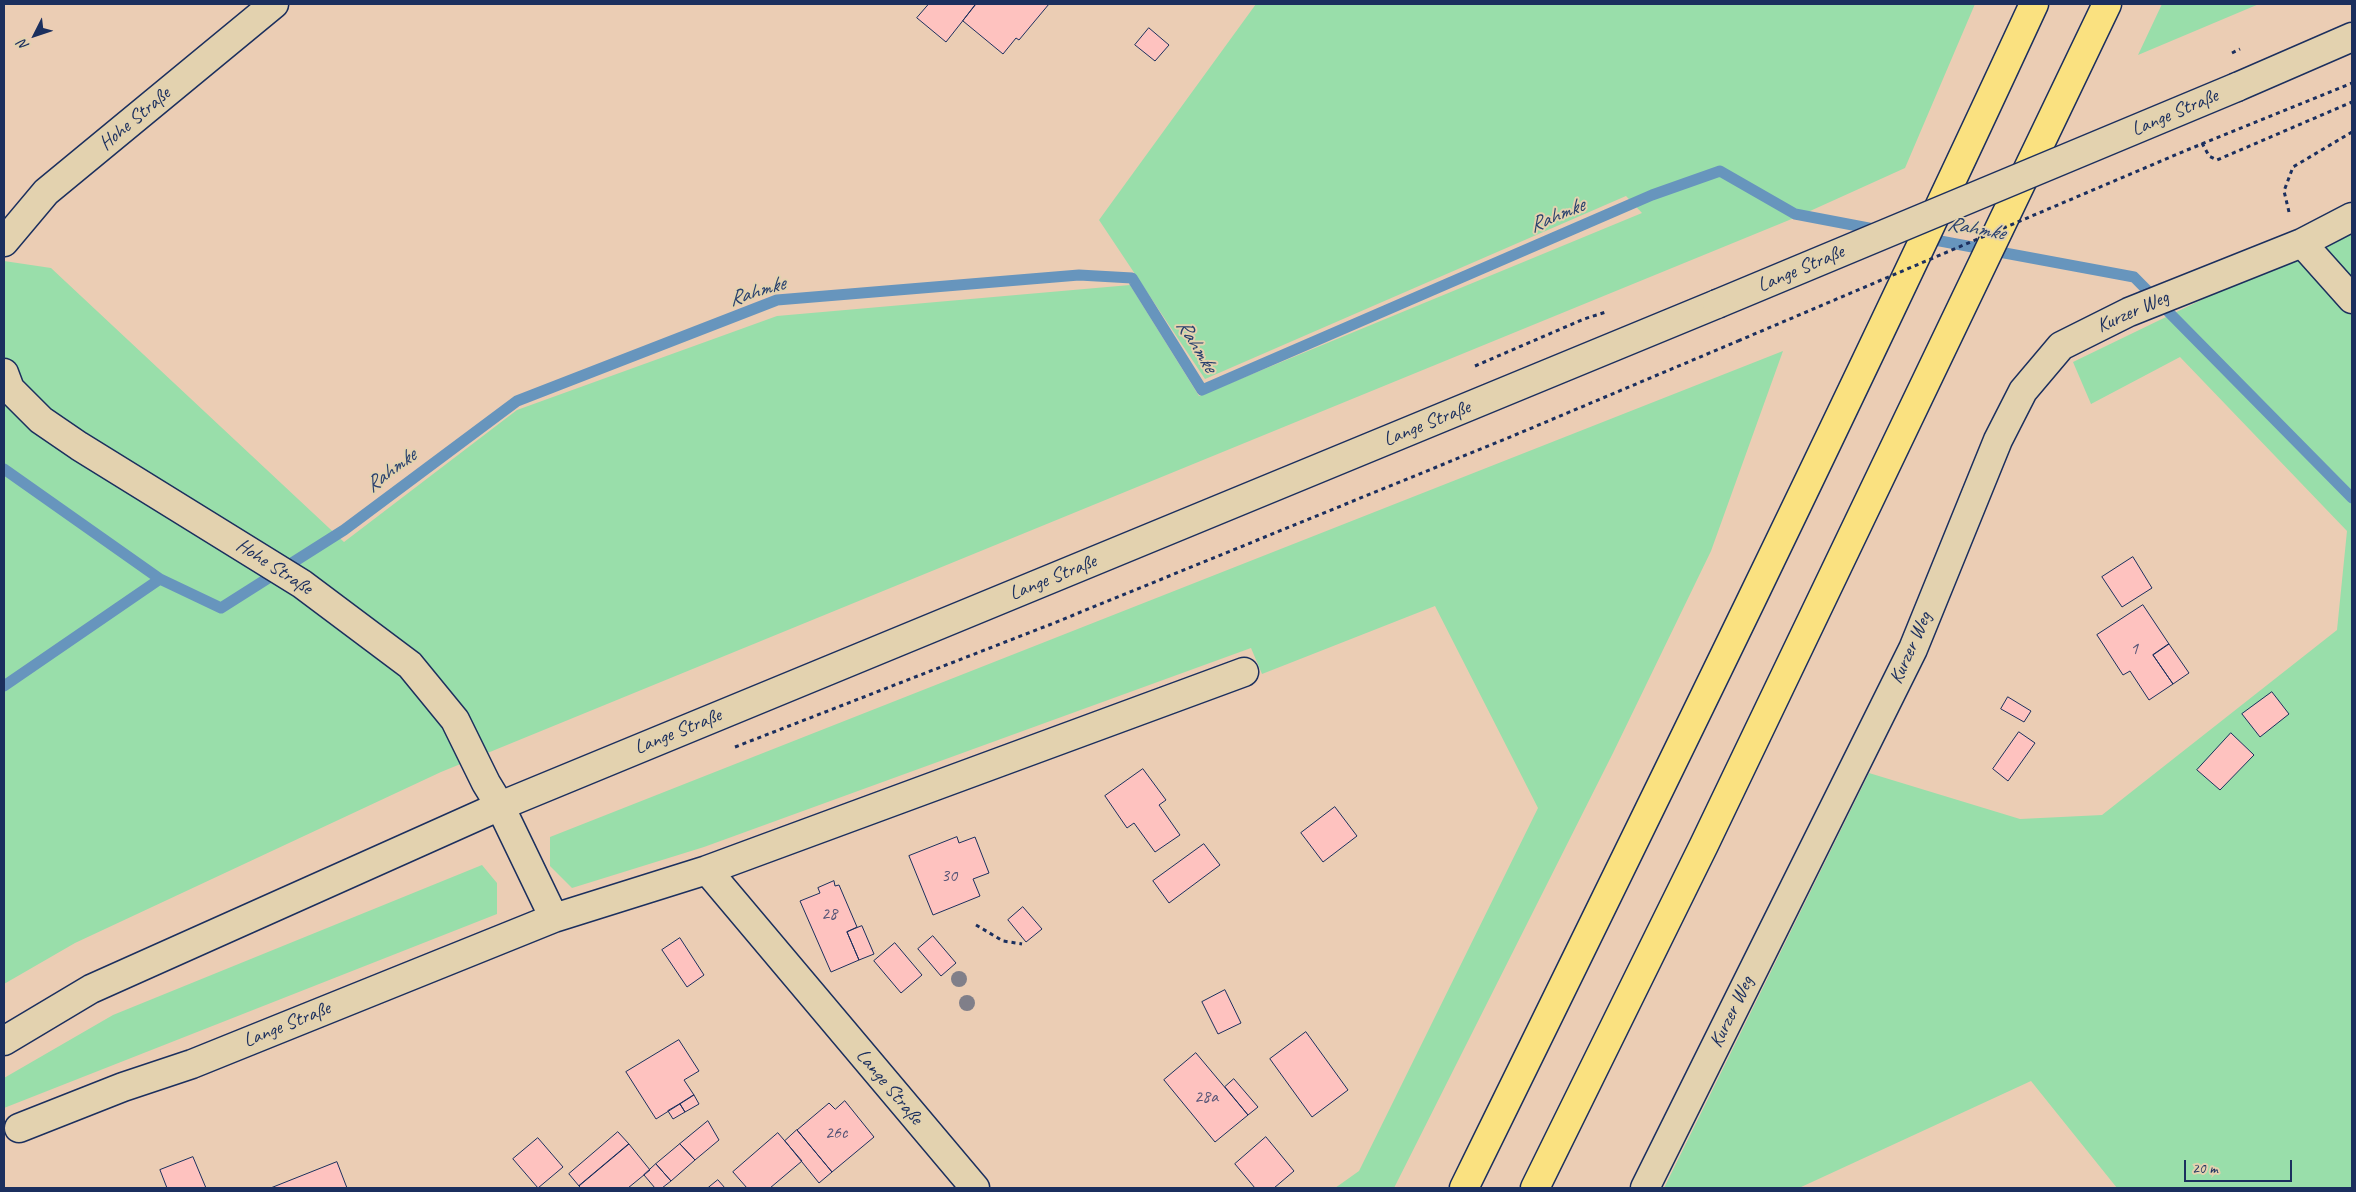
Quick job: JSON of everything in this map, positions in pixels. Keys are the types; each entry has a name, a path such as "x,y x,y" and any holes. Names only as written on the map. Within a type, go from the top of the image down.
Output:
{"highway":[{"path":"1464,1188 1643,824 1918,253 2034,4"},
{"path":"1535,1188 1704,845 2107,4"}],"street":[{"name":"Hohe Straße","path":"4,242 46,192 274,4"},
{"name":"Lange Straße","path":"4,1041 91,990 500,806 1717,304 2237,87 2352,37"},
{"name":"Kurzer Weg","path":"1645,1188 1913,649 1998,440 2023,391 2061,346 2129,312 2302,243 2352,217"},
{"path":"2302,243 2352,299"},
{"name":"Hohe Straße","path":"4,373 10,388 41,420 79,446 302,584 410,665 455,720 486,783 500,806"},
{"name":"Lange Straße","path":"18,1128 123,1087 192,1064 554,918 707,870 1244,672"},
{"path":"500,806 554,918"},
{"name":"Lange Straße","path":"707,870 974,1188"}],"path":[{"path":"733,748 1049,624 1515,435 2202,143 2352,83"},
{"path":"2202,143 2209,156 2217,160 2352,102"},
{"path":"2302,243 2292,223 2284,191 2292,167 2352,132"},
{"path":"976,925 1003,941 1022,944"}],"green space":[{"path":"1256,4 1975,4 1905,168 1799,216 441,772 75,943 4,984 4,261 51,268 344,542 517,410 777,316 1130,285 1199,396 1642,213 1626,196 1205,379 1099,220"},
{"path":"2162,4 2259,4 2138,55"},
{"path":"2352,227 2352,1188 2117,1188 2031,1081 1799,1188 1664,1188 1869,773 2020,819 2102,815 2337,630 2347,531 2180,357 2091,404 2073,362"},
{"path":"1783,351 1711,551 1613,753 1394,1188 1335,1188 1359,1171 1538,808 1435,606 1262,674 1251,648 704,847 572,888 550,866 550,837"},
{"path":"482,865 497,883 497,914 4,1108 4,1078 113,1015"}],"building":[{"path":"929,4 976,4 946,42 917,18"},
{"path":"976,4 1049,4 1019,40 1016,38 1003,54 963,21"},
{"path":"1149,28 1169,45 1155,61 1135,45"},
{"path":"2133,557 2152,588 2122,607 2102,577"},
{"path":"2143,605 2169,644 2153,655 2173,684 2149,700 2130,671 2123,675 2097,635"},
{"path":"2169,644 2189,673 2173,684 2153,655"},
{"path":"2272,692 2289,714 2260,737 2242,714"},
{"path":"2008,697 2031,711 2024,722 2001,709"},
{"path":"2019,732 2035,743 2008,781 1993,769"},
{"path":"2231,733 2254,755 2220,790 2197,770"},
{"path":"1143,769 1166,800 1159,805 1180,835 1155,852 1134,823 1127,828 1105,796"},
{"path":"1335,807 1357,836 1323,862 1301,833"},
{"path":"957,837 959,843 975,837 989,873 973,879 980,896 933,915 909,856"},
{"path":"1204,844 1220,865 1169,903 1153,881"},
{"path":"834,881 835,886 839,885 857,927 847,932 859,960 831,972 800,901 820,893 818,888"},
{"path":"1023,907 1042,929 1026,942 1008,920"},
{"path":"862,926 874,954 859,960 847,932"},
{"path":"933,936 956,963 941,976 918,949"},
{"path":"680,938 704,975 687,987 662,950"},
{"path":"895,943 922,975 901,993 874,961"},
{"path":"1225,990 1241,1023 1218,1034 1202,1002"},
{"path":"1306,1032 1348,1090 1312,1117 1270,1059"},
{"path":"679,1040 699,1071 684,1080 694,1095 656,1119 626,1072"},
{"path":"1196,1053 1248,1115 1215,1142 1164,1080"},
{"path":"1234,1079 1258,1107 1248,1115 1225,1087"},
{"path":"694,1095 699,1104 685,1112 680,1104"},
{"path":"845,1101 874,1137 832,1172 797,1130 829,1103 835,1109"},
{"path":"680,1104 685,1112 673,1119 668,1111"},
{"path":"708,1121 719,1140 695,1160 680,1144"},
{"path":"797,1130 832,1172 819,1183 785,1141"},
{"path":"618,1132 629,1144 579,1186 569,1174"},
{"path":"778,1133 802,1161 770,1188 747,1188 733,1172"},
{"path":"1266,1137 1294,1171 1274,1188 1255,1188 1235,1164"},
{"path":"538,1138 563,1167 538,1188 513,1159"},
{"path":"629,1144 650,1170 628,1188 581,1188 579,1186"},
{"path":"680,1144 695,1160 671,1181 656,1164"},
{"path":"193,1157 206,1188 167,1188 160,1170"},
{"path":"337,1162 347,1188 271,1188"},
{"path":"656,1164 671,1181 662,1188 655,1188 644,1175"},
{"path":"718,1180 725,1188 708,1188"}],"waterway":[{"name":"Rahmke","path":"4,686 160,579 221,608 344,530 517,401 777,300 1079,275 1132,278 1202,390 1652,195 1720,171 1795,214 1879,230"},
{"name":"Rahmke","path":"1924,238 2134,277 2352,498"},
{"path":"4,469 160,579"}]}
